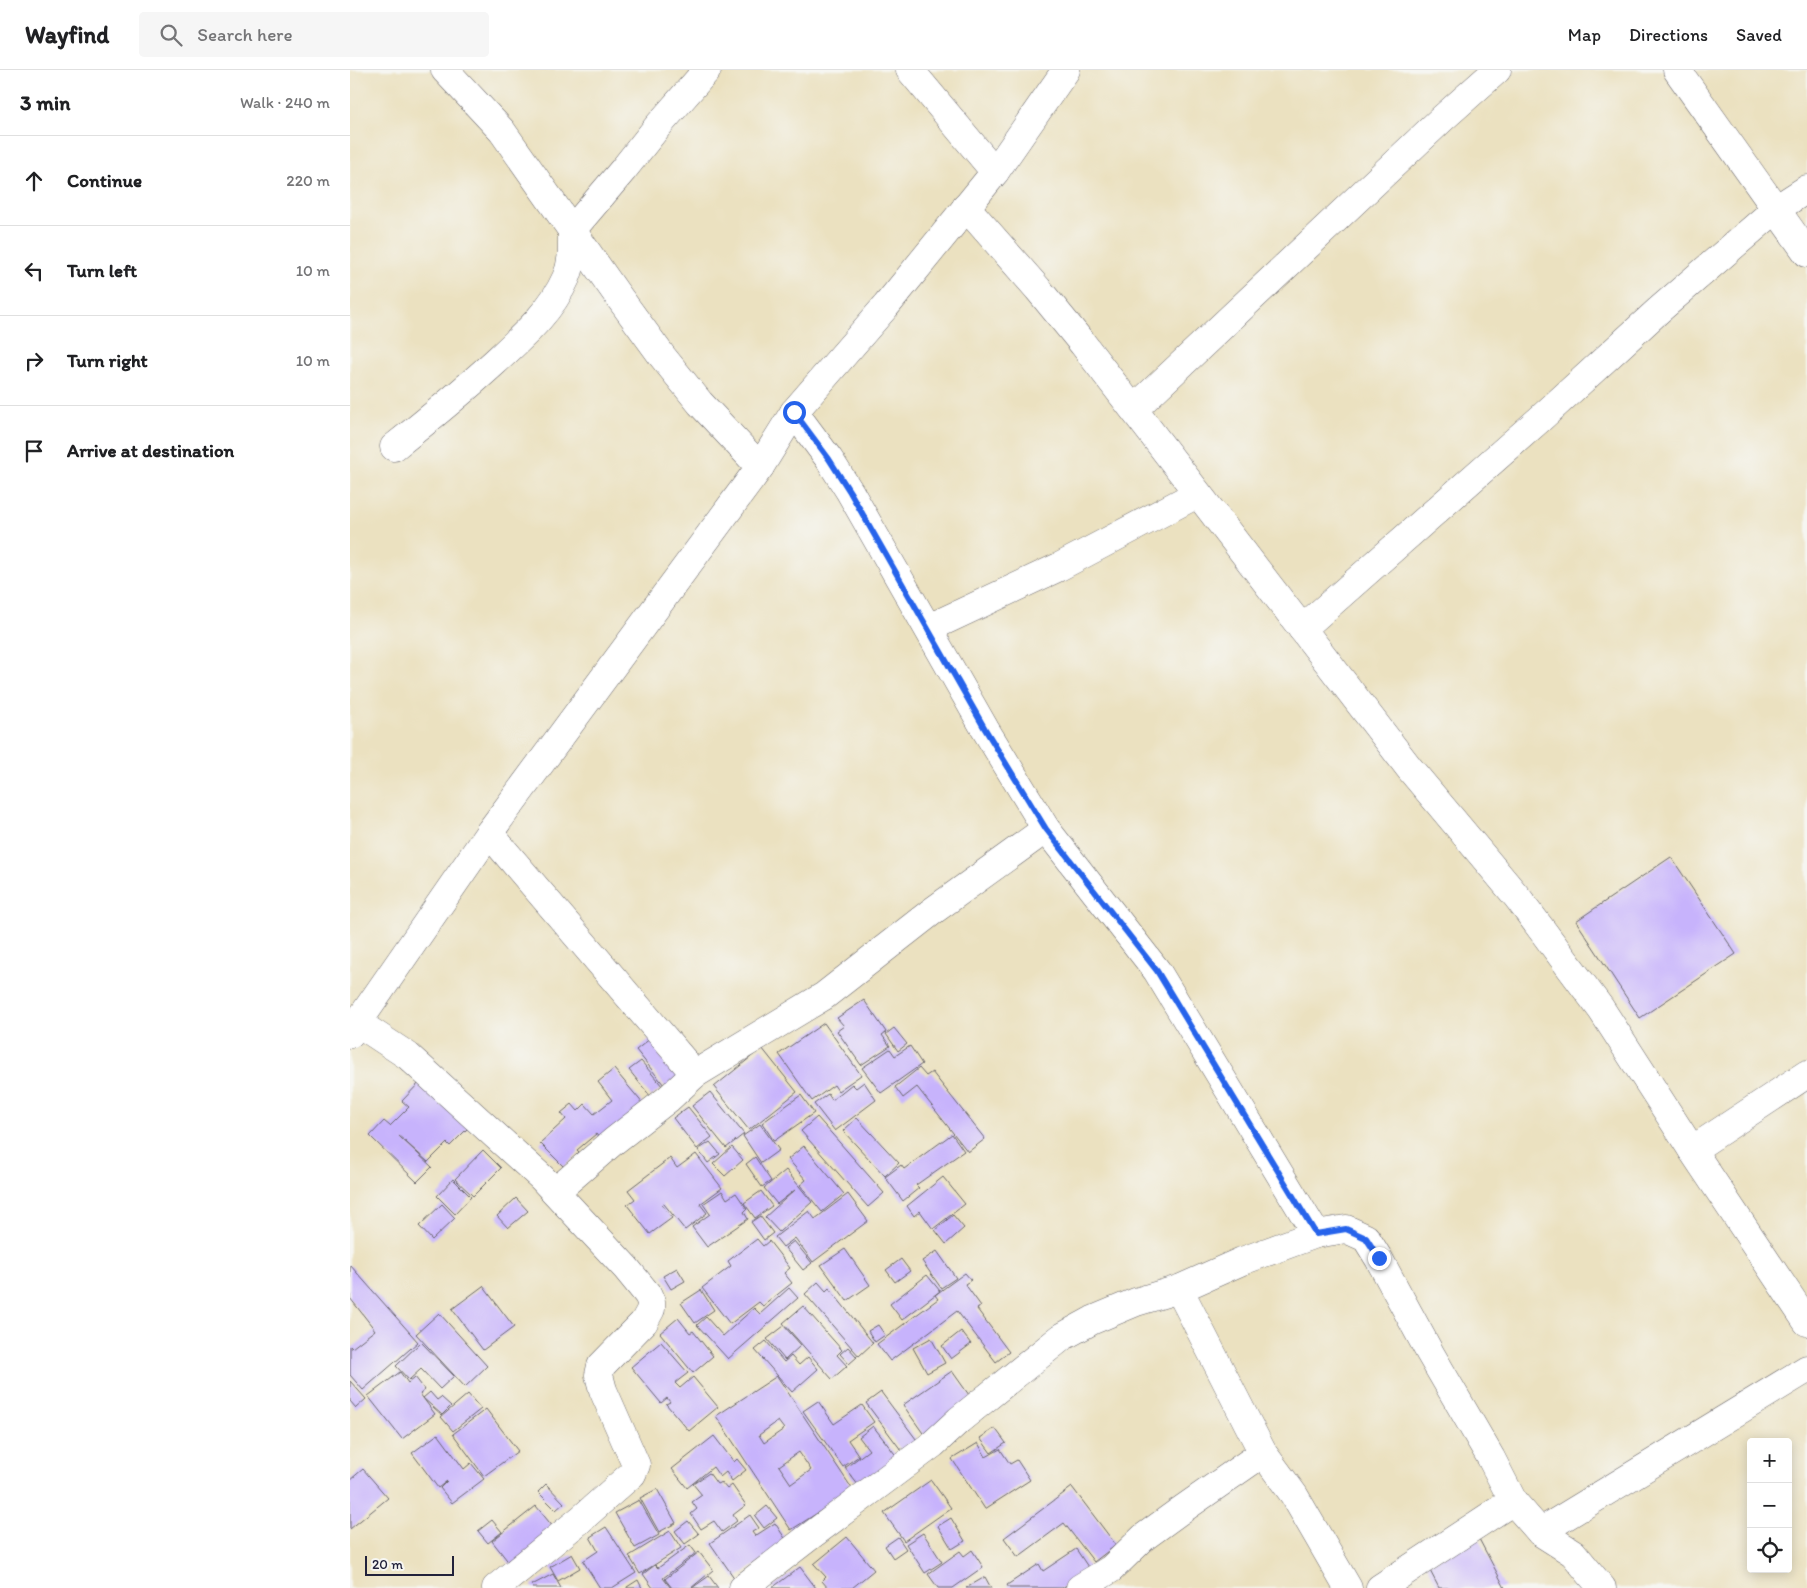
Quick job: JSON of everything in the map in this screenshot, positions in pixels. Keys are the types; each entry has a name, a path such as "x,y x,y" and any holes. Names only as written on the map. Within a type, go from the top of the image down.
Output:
{"street":[{"path":"445,70 502,131 662,356 700,403 760,467"},
{"path":"394,447 471,384 529,331 553,302 566,278 572,259 572,230 707,70"},
{"path":"910,70 995,172"},
{"path":"496,1588 580,1520 632,1474 636,1465 603,1390 599,1376 601,1366 644,1322 651,1309 651,1302 626,1268 556,1191 408,1056 354,1028 489,833 760,467 794,412 886,306 995,172 1066,70"},
{"path":"1134,409 1442,118 1497,70"},
{"path":"1677,70 1807,253"},
{"path":"1302,629 1533,426 1658,310 1776,209 1807,189"},
{"path":"966,207 1044,296 1134,409 1197,494 1410,769 1518,898 1595,1001 1807,1322"},
{"path":"794,412 829,459 850,492 985,729 1046,829 1157,971 1316,1234"},
{"path":"929,628 1067,563 1197,494"},
{"path":"556,1191 614,1141 668,1099 695,1074 824,996 934,910 1046,829"},
{"path":"489,833 695,1074"},
{"path":"1692,1150 1807,1074"},
{"path":"743,1588 933,1444 959,1420 1062,1337 1093,1320 1136,1302 1179,1289 1242,1261 1316,1234 1346,1229 1366,1238 1379,1258 1513,1501 1540,1532 1573,1553 1602,1588"},
{"path":"1179,1289 1262,1453 1294,1495 1348,1588"},
{"path":"1540,1532 1807,1369"},
{"path":"1080,1588 1111,1569 1144,1537 1262,1453"},
{"path":"1380,1588 1513,1501"}],"building":[{"path":"1671,857 1736,954 1640,1018 1576,921"},
{"path":"864,1000 886,1032 882,1035 890,1046 861,1065 837,1031 844,1026 837,1018"},
{"path":"824,1023 861,1075 838,1091 834,1085 812,1101 779,1054"},
{"path":"894,1028 907,1044 898,1051 886,1034"},
{"path":"651,1038 683,1078 668,1090 636,1050"},
{"path":"910,1046 922,1064 881,1093 862,1068 890,1049 895,1056"},
{"path":"762,1048 797,1092 749,1130 714,1087"},
{"path":"641,1061 663,1087 651,1097 629,1070"},
{"path":"919,1068 926,1076 932,1072 985,1139 968,1152 917,1087 903,1098 895,1087"},
{"path":"614,1069 644,1105 601,1140 596,1134 577,1150 579,1152 564,1167 540,1143 566,1119 561,1113 572,1104 578,1111 585,1104 594,1114 612,1100 598,1082"},
{"path":"421,1081 469,1127 450,1146 447,1143 428,1162 399,1136 432,1167 417,1182 370,1136 384,1121 390,1126 409,1107 402,1101"},
{"path":"864,1082 876,1100 835,1131 814,1104 828,1094 832,1100 852,1084 856,1088"},
{"path":"710,1092 744,1134 726,1148 692,1106"},
{"path":"801,1095 814,1113 774,1141 762,1123"},
{"path":"688,1107 712,1137 697,1149 673,1118"},
{"path":"817,1117 884,1193 868,1207 801,1131"},
{"path":"857,1118 899,1163 885,1176 843,1131"},
{"path":"760,1124 779,1150 761,1163 743,1136"},
{"path":"952,1134 964,1151 916,1185 919,1188 903,1201 885,1177 901,1165 904,1169"},
{"path":"710,1142 720,1154 708,1163 698,1150"},
{"path":"804,1146 844,1194 822,1212 800,1185 806,1180 788,1159"},
{"path":"732,1147 743,1160 725,1176 713,1164"},
{"path":"483,1150 501,1168 473,1196 455,1179"},
{"path":"696,1154 722,1188 700,1204 707,1213 685,1230 664,1204 662,1205 672,1218 650,1234 627,1205 635,1199 628,1190 670,1158 677,1168"},
{"path":"755,1157 771,1181 762,1187 746,1164"},
{"path":"786,1170 812,1202 779,1232 765,1217 795,1190 777,1204 764,1188"},
{"path":"943,1177 965,1204 933,1229 920,1211 914,1216 907,1206"},
{"path":"453,1179 471,1197 455,1214 437,1196"},
{"path":"722,1191 727,1199 736,1193 747,1209 744,1212 748,1219 707,1247 692,1227 710,1214 703,1204"},
{"path":"761,1191 772,1206 755,1218 744,1203"},
{"path":"848,1194 868,1221 813,1262 795,1238 783,1247 775,1237 809,1211 815,1219"},
{"path":"516,1198 528,1211 508,1228 497,1216"},
{"path":"442,1204 455,1218 432,1240 419,1226"},
{"path":"953,1215 964,1228 946,1244 935,1230"},
{"path":"760,1216 773,1233 764,1240 751,1222"},
{"path":"757,1239 763,1246 769,1241 790,1268 784,1273 792,1283 763,1306 759,1302 730,1324 702,1288 731,1266 728,1261"},
{"path":"794,1241 812,1263 803,1270 785,1248"},
{"path":"845,1249 870,1285 847,1301 821,1265"},
{"path":"937,1251 956,1278 941,1288 922,1261"},
{"path":"901,1259 910,1271 895,1282 886,1270"},
{"path":"350,1265 418,1342 363,1390 350,1375 350,1346 352,1348 375,1330 350,1298"},
{"path":"677,1268 685,1281 671,1289 663,1276"},
{"path":"965,1273 971,1280 965,1284 981,1306 977,1309 1009,1352 996,1362 957,1311 890,1361 877,1344 938,1299 935,1295"},
{"path":"927,1275 940,1291 902,1320 890,1304"},
{"path":"818,1282 826,1291 829,1288 873,1343 859,1356 805,1294"},
{"path":"483,1286 514,1327 483,1350 452,1309"},
{"path":"789,1288 798,1298 728,1359 697,1325 706,1317 723,1336 754,1308 760,1314"},
{"path":"701,1290 714,1310 695,1323 681,1303"},
{"path":"803,1306 842,1350 837,1355 847,1366 832,1379 783,1323"},
{"path":"439,1313 487,1366 465,1387 416,1334"},
{"path":"678,1318 690,1333 693,1331 713,1356 693,1373 660,1333"},
{"path":"878,1325 885,1335 875,1342 868,1331"},
{"path":"784,1326 801,1345 785,1360 767,1339"},
{"path":"961,1331 971,1344 951,1359 942,1346"},
{"path":"931,1338 945,1363 927,1373 913,1348"},
{"path":"766,1341 784,1362 791,1356 799,1365 808,1357 818,1369 792,1392 755,1350"},
{"path":"421,1342 454,1376 440,1389 421,1369 409,1380 396,1366"},
{"path":"661,1342 688,1373 675,1383 680,1388 693,1377 718,1407 689,1431 666,1404 670,1402 667,1398 661,1403 631,1367"},
{"path":"848,1347 857,1357 849,1364 840,1354"},
{"path":"952,1371 974,1402 925,1436 903,1405"},
{"path":"400,1372 408,1383 415,1377 425,1390 420,1394 435,1414 402,1439 368,1396"},
{"path":"777,1376 853,1490 791,1530 716,1416","holes":["778,1421 784,1429 764,1443 759,1435","799,1452 811,1470 791,1484 779,1466"]},
{"path":"350,1381 366,1399 356,1408 350,1401"},
{"path":"430,1392 437,1400 441,1397 451,1406 442,1415 423,1398"},
{"path":"881,1392 919,1443 904,1454 866,1403"},
{"path":"468,1394 481,1409 453,1431 441,1417"},
{"path":"818,1401 834,1424 862,1405 874,1422 848,1440 859,1456 843,1467 803,1411"},
{"path":"486,1409 518,1451 484,1476 453,1434"},
{"path":"873,1426 902,1463 862,1490 845,1468 869,1450 859,1437"},
{"path":"995,1428 1006,1443 991,1453 980,1438"},
{"path":"438,1434 464,1469 471,1463 484,1479 452,1503 440,1488 447,1481 438,1488 412,1453"},
{"path":"714,1436 734,1462 737,1459 746,1470 732,1481 726,1472 720,1477 713,1467 687,1488 672,1469"},
{"path":"978,1443 986,1457 1000,1449 1010,1464 1017,1460 1030,1480 985,1509 952,1459"},
{"path":"363,1469 388,1498 350,1529 350,1480"},
{"path":"709,1473 717,1484 721,1482 727,1489 732,1485 746,1505 733,1515 737,1521 722,1532 714,1521 701,1529 691,1514 697,1509 692,1502 702,1495 693,1484"},
{"path":"931,1480 951,1508 904,1541 884,1513"},
{"path":"546,1484 564,1503 556,1510 538,1492"},
{"path":"1072,1487 1116,1545 1094,1562 1064,1523 1018,1557 1004,1538"},
{"path":"657,1489 676,1523 659,1532 640,1498"},
{"path":"639,1500 659,1535 635,1548 615,1513"},
{"path":"536,1506 558,1533 514,1569 492,1541"},
{"path":"767,1506 777,1518 764,1528 755,1516"},
{"path":"750,1515 759,1528 752,1532 755,1536 775,1523 788,1543 735,1579 710,1543"},
{"path":"951,1518 965,1541 952,1549 938,1526"},
{"path":"492,1520 502,1532 488,1543 478,1531"},
{"path":"688,1521 699,1534 685,1544 675,1531"},
{"path":"606,1527 636,1573 612,1588 600,1588 583,1561 598,1551 590,1537"},
{"path":"670,1531 681,1548 640,1574 629,1556"},
{"path":"923,1533 942,1562 925,1573 906,1544"},
{"path":"847,1537 874,1570 852,1588 828,1588 822,1581 826,1577 814,1564"},
{"path":"898,1537 906,1549 893,1558 885,1546"},
{"path":"1478,1537 1505,1588 1439,1588 1427,1565"},
{"path":"690,1545 696,1553 663,1578 671,1588 653,1588 643,1574 655,1565 658,1568"},
{"path":"1076,1549 1090,1570 1062,1588 1009,1588 1007,1585 1039,1564 1043,1571"},
{"path":"972,1550 983,1567 953,1588 938,1588 928,1574 960,1551 964,1556"},
{"path":"699,1552 713,1570 691,1588 672,1588 665,1579"},
{"path":"572,1554 580,1568 558,1581 550,1567"},
{"path":"800,1567 816,1588 772,1588"},
{"path":"553,1574 561,1588 533,1588 532,1585"},
{"path":"709,1576 718,1588 692,1588"},
{"path":"985,1577 991,1588 966,1588"},
{"path":"638,1580 642,1588 627,1588 627,1587"}],"route":[{"path":"794,412 829,459 850,492 894,566 985,729 1046,829 1157,971 1316,1234 1346,1229 1366,1238 1379,1258"}]}
